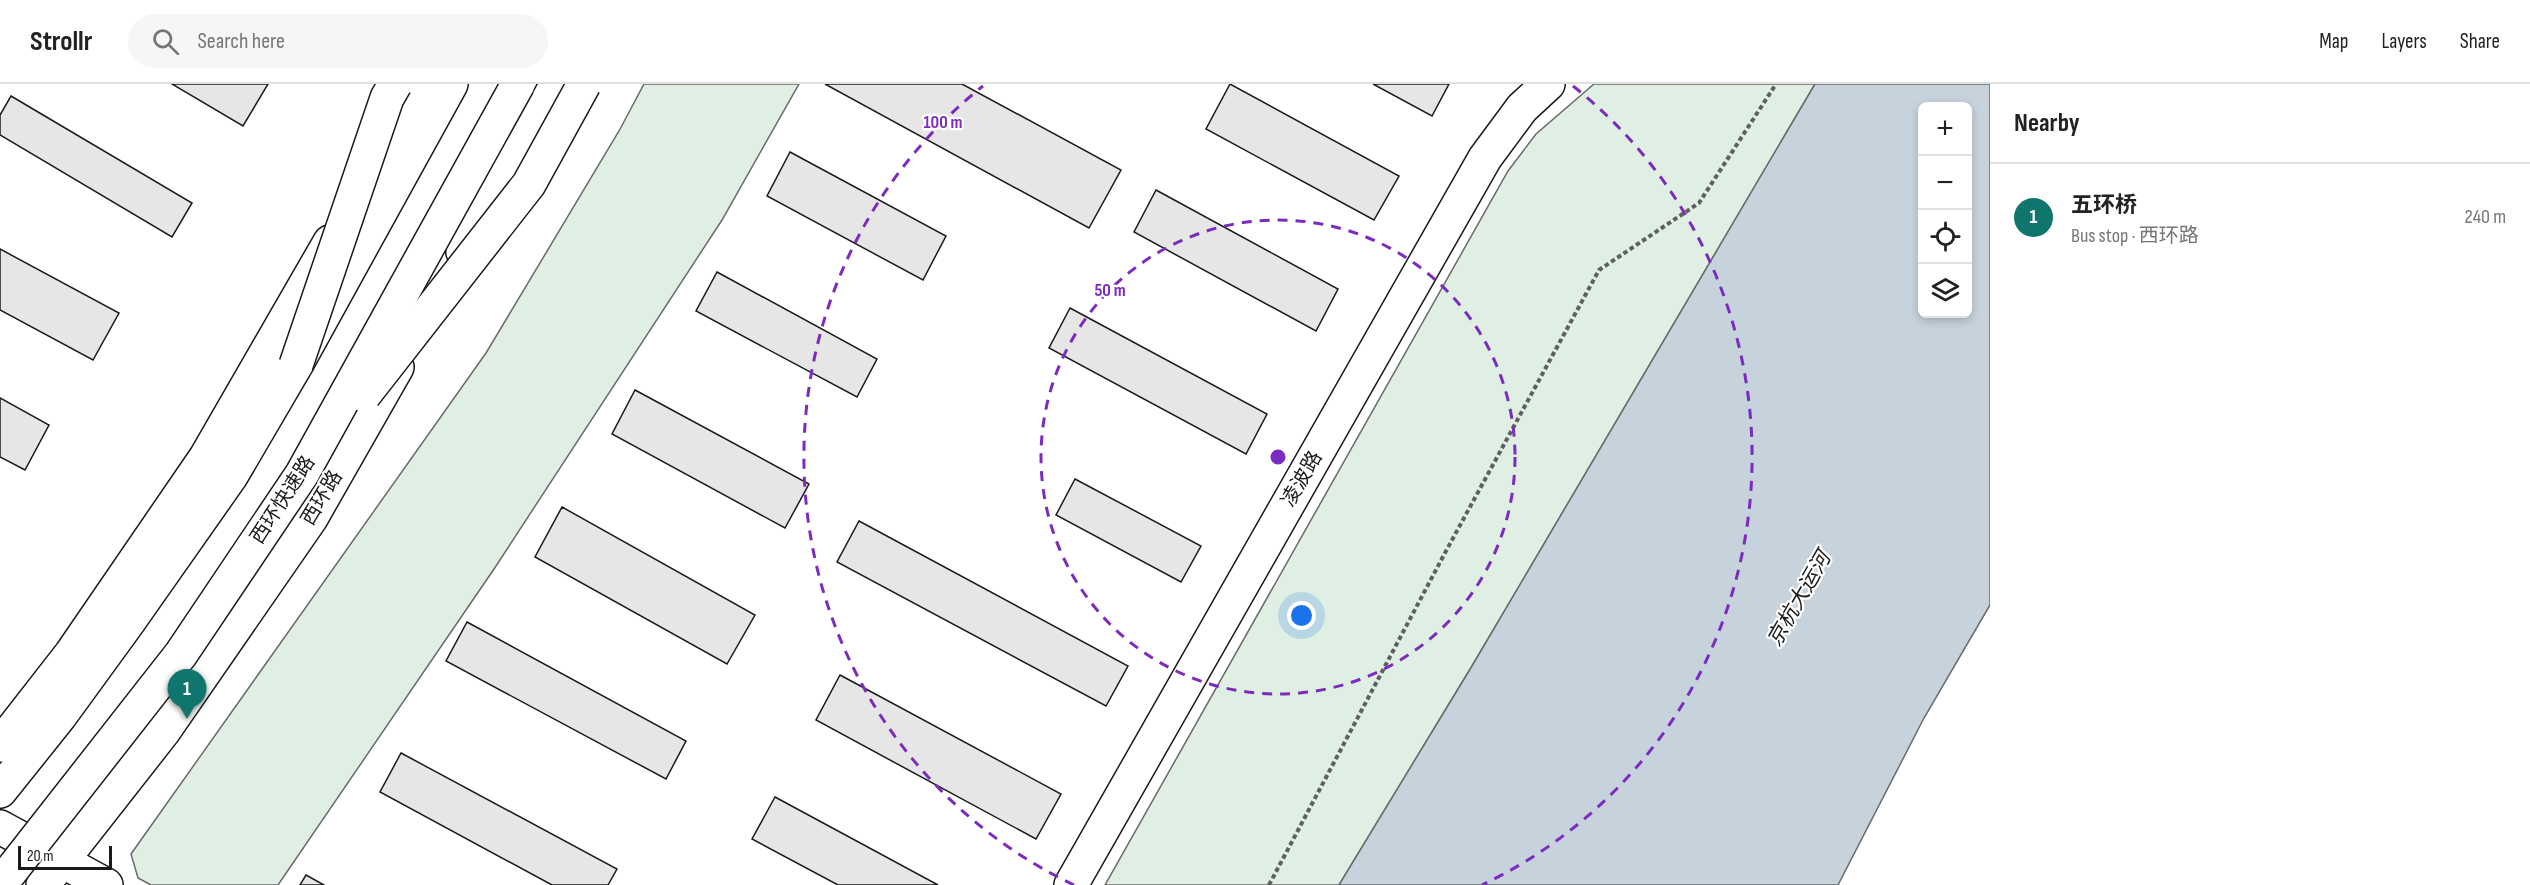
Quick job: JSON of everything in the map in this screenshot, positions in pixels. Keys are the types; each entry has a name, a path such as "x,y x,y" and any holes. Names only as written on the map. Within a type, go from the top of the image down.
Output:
{"main road":[{"path":"296,365 387,98 394,84"},
{"path":"0,745 71,654 206,457 420,84"},
{"path":"0,791 127,624 218,495 296,365 451,84"},
{"name":"西环快速路","path":"0,885 181,654 302,474 518,84"},
{"name":"西环路","path":"43,885 163,732 311,518 557,84"},
{"path":"302,474 530,184 584,84"},
{"name":"凌波路","path":"1071,885 1485,158 1522,108 1548,84"},
{"path":"0,827 106,885"}],"path":[{"path":"1269,885 1446,551 1599,270 1699,203 1776,84"}],"green space":[{"path":"644,84 799,84 722,220 494,569 278,885 151,885 138,878 131,854 486,353 619,131"},
{"path":"1594,84 1815,84 1472,666 1339,885 1105,885 1508,171 1536,134"}],"water":[{"name":"京杭大运河","path":"1815,84 1990,84 1990,605 1924,718 1838,885 1339,885 1472,666"}],"building":[{"path":"172,84 268,84 243,126"},
{"path":"825,84 962,84 1121,170 1089,228"},
{"path":"1230,84 1399,176 1374,220 1206,129"},
{"path":"1373,84 1449,84 1432,116"},
{"path":"11,96 192,203 172,237 0,135 0,115"},
{"path":"790,152 946,236 923,280 767,196"},
{"path":"1156,190 1338,289 1316,331 1134,232"},
{"path":"0,249 119,313 93,360 0,310"},
{"path":"717,272 877,359 857,397 696,311"},
{"path":"1070,308 1267,414 1246,454 1049,348"},
{"path":"635,390 809,484 785,528 612,434"},
{"path":"0,398 49,425 25,470 0,457"},
{"path":"1075,479 1201,546 1181,582 1056,515"},
{"path":"562,507 755,615 727,664 535,557"},
{"path":"859,521 1128,666 1106,706 837,562"},
{"path":"467,622 686,741 666,779 446,661"},
{"path":"840,675 1061,794 1036,839 816,720"},
{"path":"401,753 617,869 608,885 552,885 380,792"},
{"path":"775,797 938,885 838,885 752,839"},
{"path":"306,875 324,885 300,885"}],"place":[{"name":"五环桥","path":"187,719"}]}
